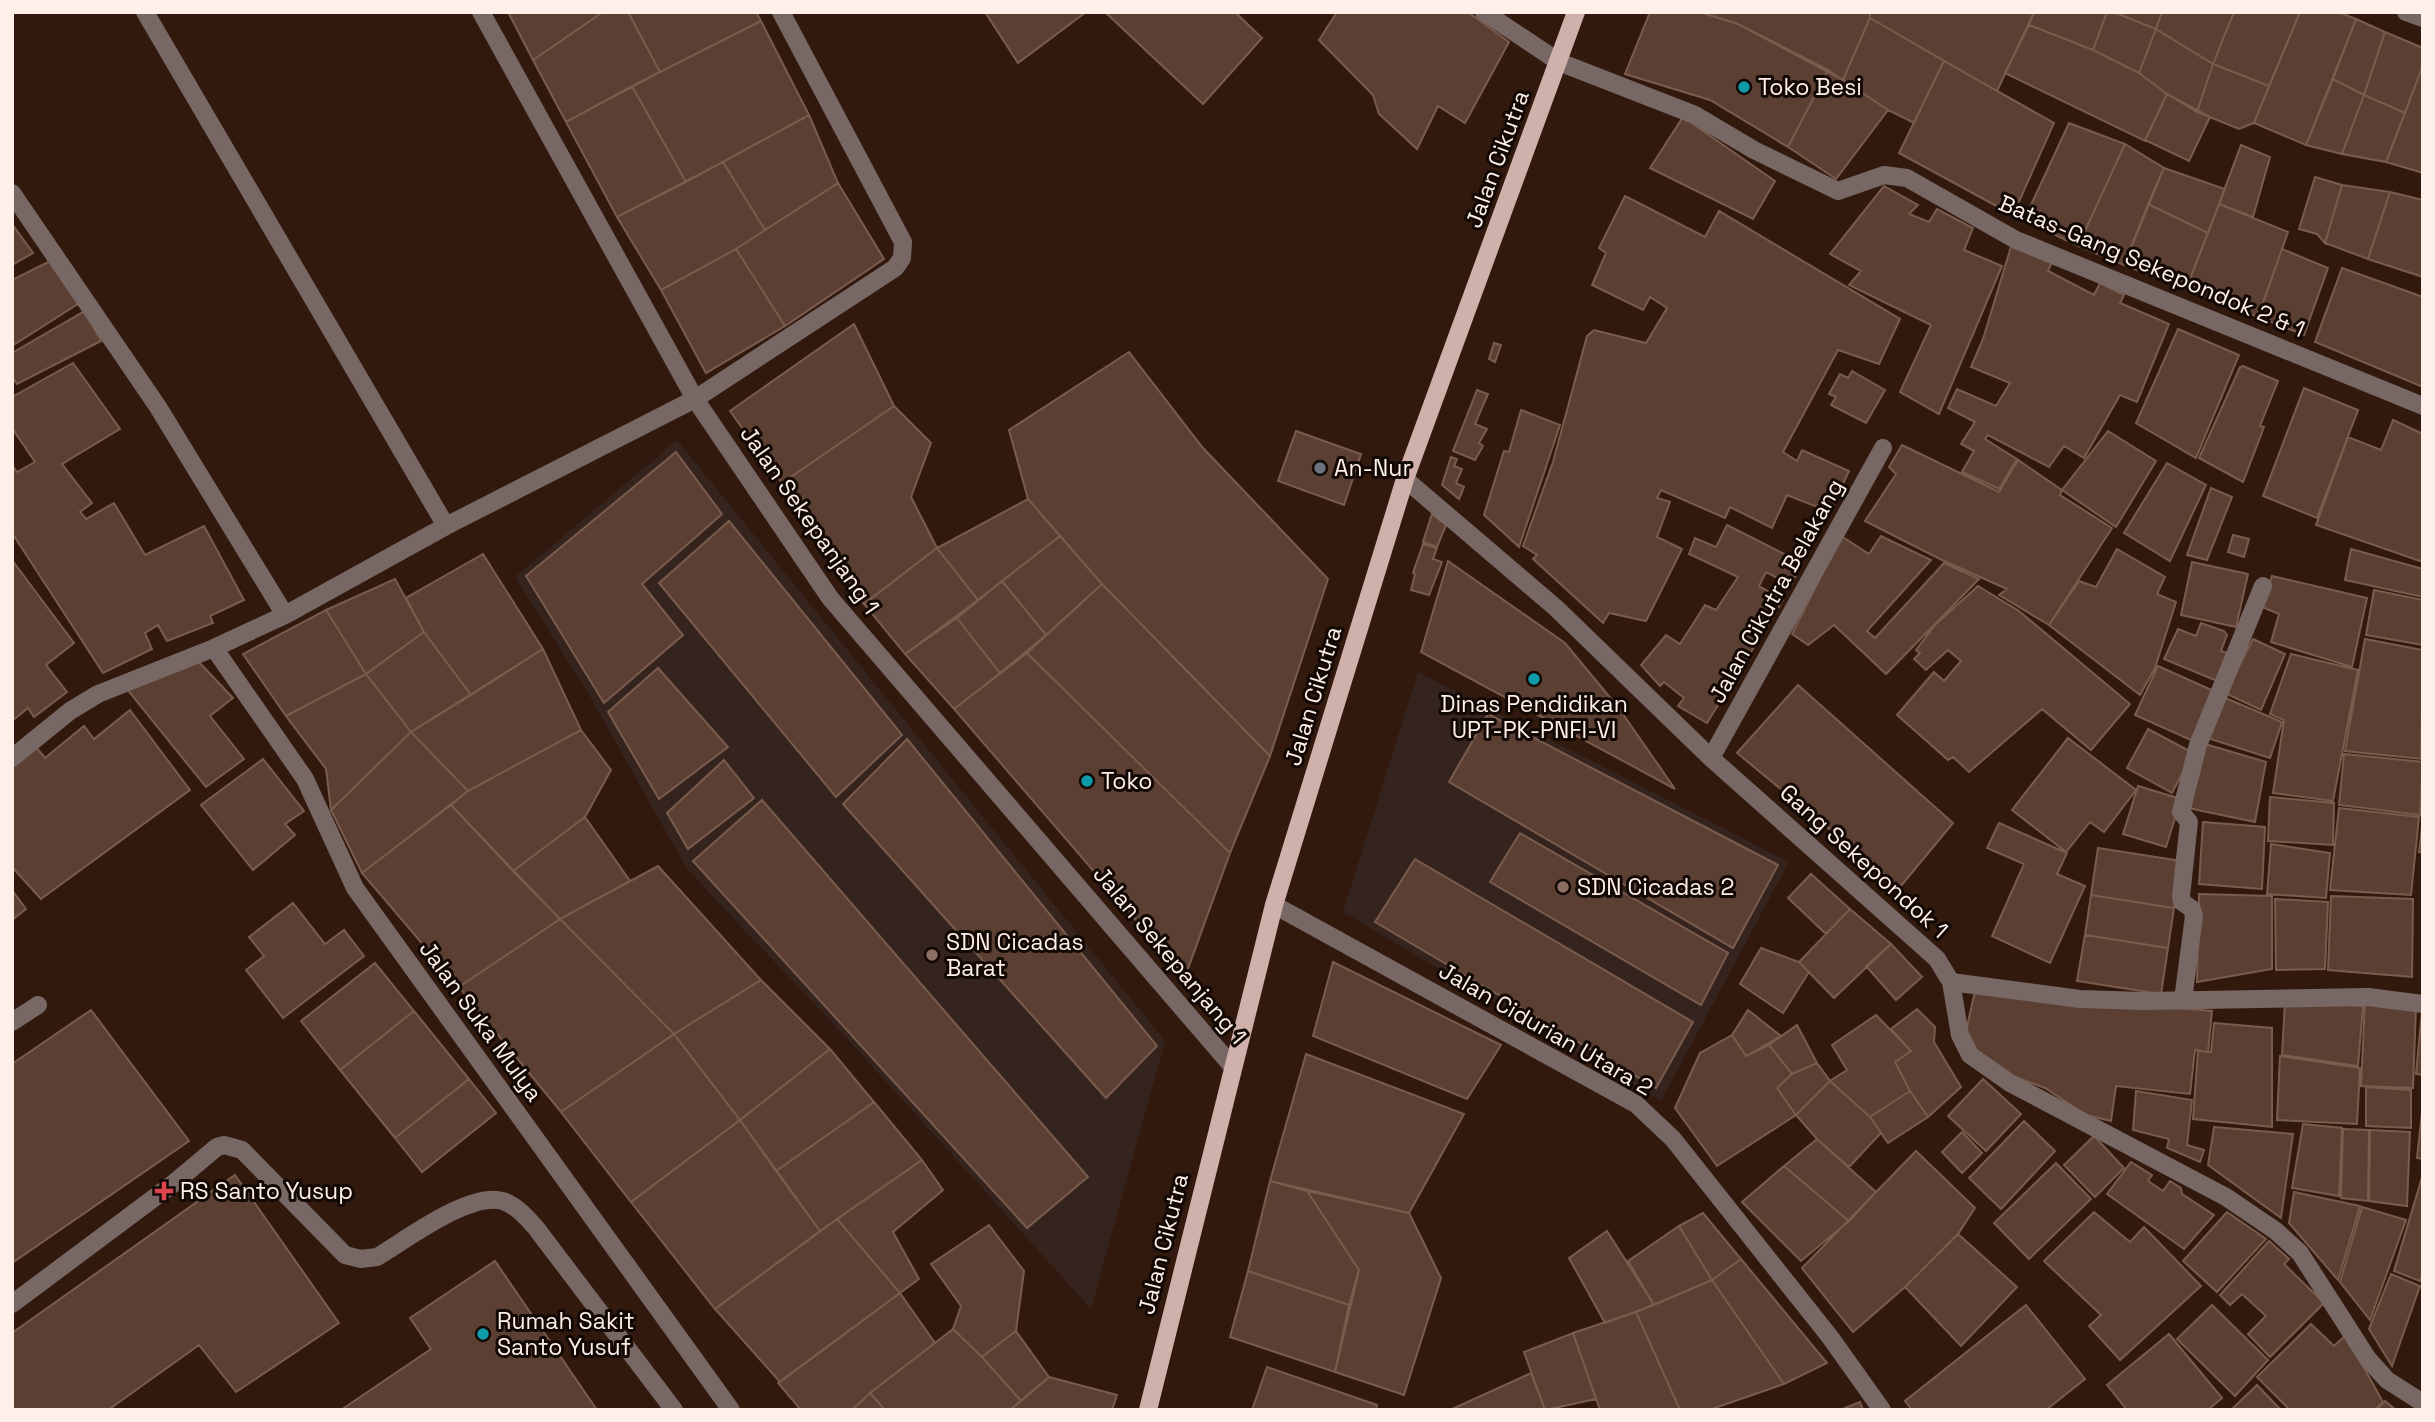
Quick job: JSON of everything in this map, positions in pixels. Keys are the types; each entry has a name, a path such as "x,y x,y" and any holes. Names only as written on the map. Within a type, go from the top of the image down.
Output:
{"main road":[{"name":"Jalan Cikutra","path":"1148,1410 1274,905 1405,480 1576,12"}],"street":[{"path":"145,12 446,526"},
{"name":"Jalan Sekepanjang 1","path":"481,12 695,399 830,598 1232,1066"},
{"path":"12,758 70,711 98,694 214,648 285,615 446,526 695,399 895,268 902,258 903,242 781,12"},
{"name":"Batas-Gang Sekepondok 2 & 1","path":"1484,12 1559,62 1695,115 1754,150 1838,191 1884,175 1907,178 2016,240 2423,406"},
{"path":"2406,12 2423,18"},
{"path":"12,193 158,407 285,615"},
{"name":"Jalan Cikutra Belakang","path":"1711,758 1883,448"},
{"name":"Gang Sekepondok 1","path":"1405,480 1556,608 1711,758 1937,959 1951,982 1960,1035 1970,1055 2010,1083 2226,1197 2276,1231 2300,1253 2368,1359 2387,1380 2423,1403"},
{"path":"2183,1000 2194,916 2192,909 2182,902 2181,896 2189,822 2181,812 2198,745 2263,586"},
{"name":"Jalan Suka Mulya","path":"214,648 305,779 355,888 730,1410"},
{"name":"Jalan Cidurian Utara 2","path":"1274,905 1636,1104 1673,1139 1830,1338 1882,1410"},
{"path":"1951,982 2080,999 2368,997 2423,1004"},
{"path":"12,1022 38,1005"},
{"path":"12,1304 174,1183 217,1147 231,1146 242,1150 345,1255 361,1259 377,1257 466,1204 485,1198 504,1201 513,1206 537,1228 674,1410"}],"shaded area":[{"name":"SDN Cicadas Barat","path":"677,440 1165,1041 1091,1309 851,1043 687,869 589,695 515,577"},
{"name":"SDN Cicadas 2","path":"1418,672 1789,862 1661,1101 1343,912"}],"building":[{"path":"508,12 603,12 533,60"},
{"path":"603,12 628,12 660,72 566,122 533,60"},
{"path":"628,12 756,12 761,21 660,72"},
{"path":"985,12 1086,12 1018,63"},
{"path":"1235,12 1262,38 1203,104 1106,13"},
{"path":"1337,12 1468,12 1509,42 1465,123 1438,106 1417,149 1379,114 1373,95 1319,40"},
{"name":"Toko Besi","path":"1650,12 1699,12 1738,24 1828,70 1788,147 1710,100 1625,74"},
{"path":"1699,12 1870,12 1870,18 1843,80 1738,24"},
{"path":"1870,12 2034,12 1997,91 1870,18"},
{"path":"2034,12 2107,12 2093,50 2029,25"},
{"path":"2107,12 2156,29 2139,73 2093,50"},
{"path":"2113,12 2162,12 2156,29"},
{"path":"2162,12 2234,12 2213,64 2156,29"},
{"path":"2234,12 2300,12 2269,86 2213,64"},
{"path":"2300,12 2339,12 2356,19 2306,145 2254,123"},
{"path":"1870,18 1944,61 1914,123 1888,110 1843,80"},
{"path":"2356,19 2385,32 2364,95 2333,79"},
{"path":"761,21 809,115 686,182 632,86"},
{"path":"2029,25 2093,50 2139,73 2167,94 2145,141 2005,73"},
{"path":"2156,29 2213,64 2197,112 2139,73"},
{"path":"2385,32 2423,48 2423,65 2405,113 2364,95"},
{"path":"1944,61 2054,123 2013,215 1899,153"},
{"path":"2213,64 2269,86 2254,123 2239,129 2197,112"},
{"path":"2423,65 2423,173 2386,162"},
{"path":"1828,70 1888,110 1836,179 1788,147"},
{"path":"2333,79 2364,95 2342,154 2306,145"},
{"path":"632,86 686,182 617,217 566,122"},
{"path":"2167,94 2210,117 2189,161 2145,140"},
{"path":"2364,95 2405,113 2386,162 2342,154"},
{"path":"809,115 838,183 765,230 723,162"},
{"path":"1683,117 1775,181 1753,219 1650,168"},
{"path":"2069,123 2125,144 2078,246 2024,220"},
{"path":"2125,144 2164,168 2124,265 2078,246"},
{"path":"2241,145 2270,157 2253,217 2219,204"},
{"path":"723,162 765,230 661,290 617,217"},
{"path":"2164,168 2225,189 2208,233 2148,204"},
{"path":"2315,177 2342,185 2325,243 2317,234 2299,229"},
{"path":"838,183 884,259 785,326 736,249"},
{"path":"2342,185 2390,192 2368,259 2325,243"},
{"path":"1884,186 1918,205 1909,214 1929,222 1937,209 1973,228 1964,250 2002,266 1939,414 1900,392 1931,325 1849,285 1861,271 1830,254"},
{"path":"2390,192 2423,200 2423,277 2368,259"},
{"path":"1625,196 1705,237 1719,211 1900,319 1879,364 1838,350 1783,452 1797,461 1802,450 1849,471 1830,512 1787,495 1772,528 1730,507 1725,518 1661,490 1657,498 1670,502 1657,537 1682,549 1646,621 1609,613 1603,623 1533,559 1537,555 1523,546 1553,462 1587,336 1594,330 1646,343 1667,308 1650,297 1643,310 1592,285 1606,253 1599,248"},
{"path":"2148,204 2208,233 2186,289 2124,265"},
{"path":"2219,204 2288,232 2258,317 2186,289"},
{"path":"12,224 33,253 12,265"},
{"path":"2013,240 2053,260 2048,271 2094,295 2100,283 2124,295 2120,303 2169,324 2137,402 2120,395 2084,458 2064,446 2049,467 1988,435 1985,439 2017,459 1999,489 1962,472 1974,451 1961,444 1975,422 1948,408 1957,389 1996,406 2010,383 1971,367 1983,339"},
{"path":"736,249 785,326 706,373 661,290"},
{"path":"2282,249 2328,268 2304,335 2258,317"},
{"path":"52,260 81,302 12,346 12,280"},
{"path":"2342,268 2423,297 2423,387 2315,342"},
{"path":"85,311 101,341 17,384 12,376 12,353"},
{"path":"854,324 894,406 782,483 730,411"},
{"path":"2178,329 2239,355 2196,458 2136,423"},
{"path":"1494,343 1501,345 1495,362 1489,359"},
{"path":"1129,352 1203,448 1328,579 1270,756 1102,584 1028,499 1009,430"},
{"path":"73,363 120,429 62,464 92,503 80,512 86,519 114,503 145,555 204,526 244,600 210,616 213,623 167,641 158,625 145,633 152,649 103,673 12,533 12,465 17,472 35,462 12,428 12,397"},
{"path":"2240,367 2278,381 2260,426 2264,427 2243,482 2199,458"},
{"path":"1852,371 1885,390 1866,423 1831,405 1836,397 1829,394 1840,374 1848,378"},
{"path":"2304,388 2358,410 2317,518 2263,496"},
{"path":"1477,390 1488,394 1475,424 1487,429 1479,443 1483,446 1475,460 1453,451"},
{"path":"894,406 931,443 911,497 937,548 864,604 782,483"},
{"path":"1521,410 1560,425 1519,547 1484,515 1504,451 1509,452"},
{"path":"2393,420 2423,434 2423,562 2316,525 2348,437 2381,450"},
{"name":"An-Nur","path":"1296,431 1361,454 1344,505 1278,481"},
{"path":"2108,431 2156,461 2116,527 2062,490"},
{"path":"1902,445 1999,492 2018,460 2062,490 2060,495 2112,528 2049,625 1999,595 2007,589 1865,521 1896,474 1889,467"},
{"path":"676,452 722,514 642,584 683,635 604,703 526,576"},
{"path":"1451,457 1457,459 1454,466 1462,469 1456,483 1464,487 1459,499 1442,485"},
{"path":"2167,463 2206,485 2170,561 2124,533"},
{"path":"2211,488 2232,497 2207,560 2187,555"},
{"path":"1028,499 1060,536 978,600 937,548"},
{"path":"1432,514 1446,525 1437,547 1423,542"},
{"path":"729,521 902,735 836,797 659,583"},
{"path":"1727,525 1802,563 1791,585 1766,572 1759,586 1783,600 1707,723 1678,706 1684,698 1664,682 1660,686 1641,665 1666,635 1680,644 1705,605 1716,610 1738,577 1689,554 1695,538 1716,547"},
{"path":"2233,535 2249,539 2244,557 2228,552"},
{"path":"1060,536 1102,584 1046,635 1002,581"},
{"path":"1841,536 1869,554 1881,536 1931,560 1867,631 1875,638 1944,563 1979,579 1886,674 1834,625 1808,645 1792,634"},
{"path":"1423,544 1437,548 1433,559 1442,562 1429,595 1411,590 1415,574 1413,573"},
{"path":"937,548 978,600 905,654 864,604"},
{"path":"2117,549 2165,577 2157,594 2176,602 2155,668 2140,695 2049,625 2079,581 2096,587"},
{"path":"2351,549 2423,569 2423,597 2345,580"},
{"path":"483,554 543,649 471,695 424,632 406,598"},
{"path":"12,560 74,643 46,665 67,692 34,717 28,708 12,721"},
{"name":"Dinas Pendidikan UPT-PK-PNFI-VI","path":"1448,561 1565,643 1618,707 1675,789 1421,652"},
{"path":"2192,562 2248,574 2236,627 2181,615"},
{"path":"2272,576 2367,598 2352,667 2271,642 2279,614 2262,607"},
{"path":"395,579 424,632 366,674 326,610"},
{"path":"1002,581 1046,635 1000,673 957,618"},
{"name":"Toko","path":"1102,584 1270,756 1230,853 1027,653"},
{"path":"1978,586 2019,611 2130,704 2091,750 2042,709 1969,772 1953,757 1948,760 1897,715 1934,672 1944,681 1961,661 1948,650 1926,670 1914,659 1920,653 1916,650 1935,625"},
{"path":"2374,590 2423,600 2423,645 2366,635"},
{"path":"326,610 366,674 286,716 243,654"},
{"path":"957,618 1000,673 954,709 905,654"},
{"path":"2201,623 2224,631 2227,635 2221,651 2227,653 2217,681 2164,659 2178,629 2196,636"},
{"path":"424,632 471,695 411,732 366,674"},
{"path":"2253,639 2285,654 2261,710 2225,693"},
{"path":"2365,639 2423,650 2421,759 2345,751"},
{"path":"543,649 581,730 468,791 411,732"},
{"name":"Toko","path":"1027,653 1230,853 1185,977 954,709"},
{"path":"2291,654 2358,670 2333,801 2273,793 2284,720 2270,714"},
{"path":"196,659 233,698 210,716 244,759 206,787 126,688"},
{"path":"2158,666 2216,692 2193,741 2135,715"},
{"path":"658,668 728,747 659,799 608,712"},
{"path":"366,674 411,732 331,810 326,769 286,716"},
{"path":"1798,685 1953,823 1900,887 1737,753"},
{"path":"2223,697 2282,722 2270,758 2204,737"},
{"path":"130,710 190,790 41,899 12,867 12,766 36,747 45,758 84,726 94,739"},
{"path":"1488,714 1778,865 1733,948 1449,782"},
{"path":"2148,729 2193,753 2172,793 2127,768"},
{"path":"581,730 611,770 585,817 513,871 451,805 468,791"},
{"path":"411,732 468,791 362,873 331,810"},
{"path":"2068,738 2136,790 2104,832 2090,822 2066,852 2012,810"},
{"path":"907,739 1157,1046 1106,1098 843,804"},
{"path":"2205,744 2266,762 2255,822 2188,808"},
{"path":"2344,754 2423,762 2420,815 2339,805"},
{"path":"263,759 304,811 285,824 295,835 253,870 201,805"},
{"path":"724,760 754,798 688,849 667,813"},
{"path":"2138,786 2181,799 2166,847 2123,834"},
{"path":"2270,797 2334,803 2333,845 2268,841"},
{"path":"762,800 1088,1177 1027,1228 693,861"},
{"path":"451,805 560,919 459,987 362,873"},
{"path":"2339,808 2419,817 2411,895 2330,890"},
{"path":"585,817 630,881 560,919 513,871"},
{"path":"2423,817 2423,853 2419,852"},
{"path":"2203,822 2265,827 2262,889 2199,884"},
{"path":"1999,823 2067,853 2057,874 2085,886 2050,963 1992,936 2024,864 1987,848"},
{"path":"1520,833 1728,953 1701,1005 1490,882"},
{"path":"2271,844 2330,853 2326,898 2267,894"},
{"path":"2098,848 2182,861 2174,908 2091,895"},
{"path":"1415,859 1693,1022 1656,1088 1375,922"},
{"path":"658,866 761,980 674,1034 560,919"},
{"path":"1811,874 1850,909 1826,934 1788,898"},
{"path":"12,890 26,909 12,920"},
{"path":"2199,894 2272,896 2272,969 2197,982"},
{"path":"2091,895 2174,908 2168,948 2085,935"},
{"path":"2331,896 2413,899 2412,977 2328,970"},
{"path":"2275,899 2328,902 2325,969 2276,970"},
{"path":"293,903 325,944 344,930 364,956 283,1018 246,970 264,956 249,937"},
{"path":"1850,909 1891,944 1834,998 1799,962"},
{"path":"560,919 674,1034 561,1112 459,987"},
{"path":"2085,935 2168,948 2161,994 2077,981"},
{"path":"1891,944 1922,977 1896,1000 1866,966"},
{"path":"1761,948 1799,962 1809,972 1783,1013 1740,984"},
{"path":"1333,962 1501,1045 1467,1099 1313,1036"},
{"path":"375,963 414,1011 340,1070 301,1021"},
{"path":"761,980 830,1049 740,1120 674,1034"},
{"path":"1975,991 2212,1011 2208,1052 2195,1050 2190,1094 2116,1086 2111,1121 2086,1115 2045,1088 1997,1070 1972,1053 1965,1036"},
{"path":"2285,1001 2363,1006 2358,1066 2282,1055"},
{"path":"2365,1001 2416,1006 2413,1088 2361,1086"},
{"path":"1917,1009 1935,1027 1934,1042 1961,1087 1928,1117 1895,1062 1911,1051 1891,1029"},
{"path":"91,1010 189,1141 12,1263 12,1064"},
{"path":"1748,1010 1781,1036 1746,1056 1732,1035"},
{"path":"414,1011 469,1079 395,1138 340,1070"},
{"path":"2423,1011 2423,1075 2416,1074"},
{"path":"1876,1015 1911,1051 1895,1062 1910,1091 1870,1117 1830,1081 1847,1070 1832,1045"},
{"path":"2214,1023 2272,1028 2272,1127 2193,1119 2198,1051 2211,1052"},
{"path":"1797,1025 1817,1063 1792,1074 1769,1045"},
{"path":"674,1034 740,1120 631,1202 561,1112"},
{"path":"1732,1035 1746,1056 1769,1045 1792,1074 1777,1088 1796,1115 1717,1166 1675,1108 1700,1053"},
{"path":"830,1049 874,1102 776,1171 740,1120"},
{"path":"1306,1054 1464,1114 1409,1213 1270,1181"},
{"path":"2280,1056 2360,1068 2357,1124 2277,1120"},
{"path":"1817,1063 1830,1081 1796,1115 1777,1088 1792,1074"},
{"path":"469,1079 496,1113 422,1172 395,1138"},
{"path":"1983,1079 2021,1114 1986,1151 1948,1116"},
{"path":"1830,1081 1870,1117 1881,1133 1849,1167 1817,1139 1796,1115"},
{"path":"2366,1087 2411,1090 2411,1128 2366,1126"},
{"path":"1910,1091 1928,1117 1888,1143 1870,1117"},
{"path":"2136,1091 2192,1100 2187,1145 2204,1150 2200,1162 2167,1148 2169,1139 2133,1130"},
{"path":"874,1102 922,1160 820,1231 776,1171"},
{"path":"2423,1103 2423,1159 2417,1158"},
{"path":"740,1120 820,1231 715,1309 631,1202"},
{"path":"2024,1121 2055,1151 2001,1209 1969,1178"},
{"path":"2303,1124 2342,1128 2339,1196 2292,1188"},
{"path":"2214,1127 2293,1134 2281,1218 2208,1165"},
{"path":"2343,1129 2369,1130 2368,1201 2341,1198"},
{"path":"2370,1130 2410,1132 2407,1206 2369,1201"},
{"path":"1962,1132 1982,1153 1962,1173 1942,1152"},
{"path":"2094,1136 2124,1168 2095,1197 2064,1165"},
{"path":"1817,1139 1876,1192 1849,1221 1784,1166"},
{"path":"1916,1151 1975,1208 1958,1234 1905,1287 1853,1332 1802,1268"},
{"path":"922,1160 943,1190 893,1232 919,1279 900,1293 837,1219"},
{"path":"2131,1162 2152,1175 2148,1181 2163,1191 2170,1181 2181,1188 2182,1194 2214,1215 2184,1249 2107,1194"},
{"path":"2056,1163 2091,1199 2029,1259 1994,1223"},
{"path":"1784,1166 1849,1221 1801,1261 1742,1202"},
{"path":"2423,1174 2423,1273 2420,1281 2394,1271"},
{"path":"235,1175 339,1323 236,1392 199,1345 108,1410 12,1410 12,1333"},
{"path":"1270,1181 1307,1191 1359,1270 1349,1305 1248,1271"},
{"path":"1307,1191 1409,1213 1441,1278 1404,1395 1335,1372 1359,1270"},
{"path":"2294,1192 2360,1206 2338,1280 2289,1223"},
{"path":"2362,1207 2406,1220 2370,1320 2340,1282"},
{"path":"2094,1212 2130,1242 2144,1227 2201,1286 2120,1360 2089,1326 2101,1315 2044,1261"},
{"path":"2227,1212 2266,1239 2217,1292 2183,1261"},
{"path":"1703,1213 1741,1259 1712,1280 1679,1226"},
{"path":"837,1219 900,1293 780,1382 715,1309"},
{"path":"989,1225 1024,1271 1016,1331 982,1357 953,1329 961,1306 931,1264"},
{"path":"1679,1226 1712,1280 1654,1305 1628,1261"},
{"path":"1607,1231 1654,1305 1605,1323 1569,1258"},
{"path":"1958,1234 2017,1287 1961,1346 1905,1287"},
{"path":"2269,1241 2289,1259 2284,1264 2324,1303 2270,1357 2248,1334 2266,1316 2242,1294 2230,1305 2220,1295"},
{"path":"1741,1259 1827,1363 1784,1384 1712,1280"},
{"name":"Rumah Sakit Santo Yusuf","path":"495,1261 597,1410 341,1410 431,1349 410,1318"},
{"path":"1248,1271 1349,1305 1335,1372 1230,1337"},
{"path":"2391,1274 2420,1286 2392,1366 2369,1329"},
{"path":"1712,1280 1784,1384 1709,1410 1680,1410 1636,1312"},
{"path":"900,1293 935,1343 852,1410 801,1410 778,1383"},
{"path":"2026,1305 2085,1379 2046,1410 1912,1410 1905,1401"},
{"path":"2212,1305 2268,1360 2235,1396 2177,1339"},
{"path":"1636,1312 1680,1410 1600,1410 1573,1333"},
{"path":"2311,1324 2334,1346 2346,1335 2383,1402 2375,1410 2290,1410 2257,1377"},
{"path":"953,1329 1021,1401 1010,1410 885,1410 870,1393"},
{"path":"1016,1331 1049,1377 1021,1401 982,1357"},
{"path":"1573,1333 1596,1399 1545,1410 1524,1352"},
{"path":"2169,1334 2222,1398 2208,1410 2127,1410 2107,1385"},
{"path":"1267,1367 1377,1405 1376,1410 1252,1410"},
{"path":"1531,1373 1545,1410 1450,1410"},
{"path":"1049,1377 1117,1395 1112,1410 1010,1410"},
{"path":"2257,1385 2281,1410 2231,1410"},
{"path":"870,1393 885,1410 852,1410"},
{"path":"2385,1401 2396,1410 2376,1410"},
{"path":"1860,1402 1863,1410 1840,1410"}],"place":[{"name":"Toko Besi","path":"1744,87"},
{"name":"An-Nur","path":"1320,468"},
{"name":"Dinas Pendidikan UPT-PK-PNFI-VI","path":"1534,679"},
{"name":"Toko","path":"1087,781"},
{"name":"SDN Cicadas 2","path":"1563,887"},
{"name":"SDN Cicadas Barat","path":"932,955"},
{"name":"RS Santo Yusup","path":"164,1191"},
{"name":"Rumah Sakit Santo Yusuf","path":"483,1334"}]}
